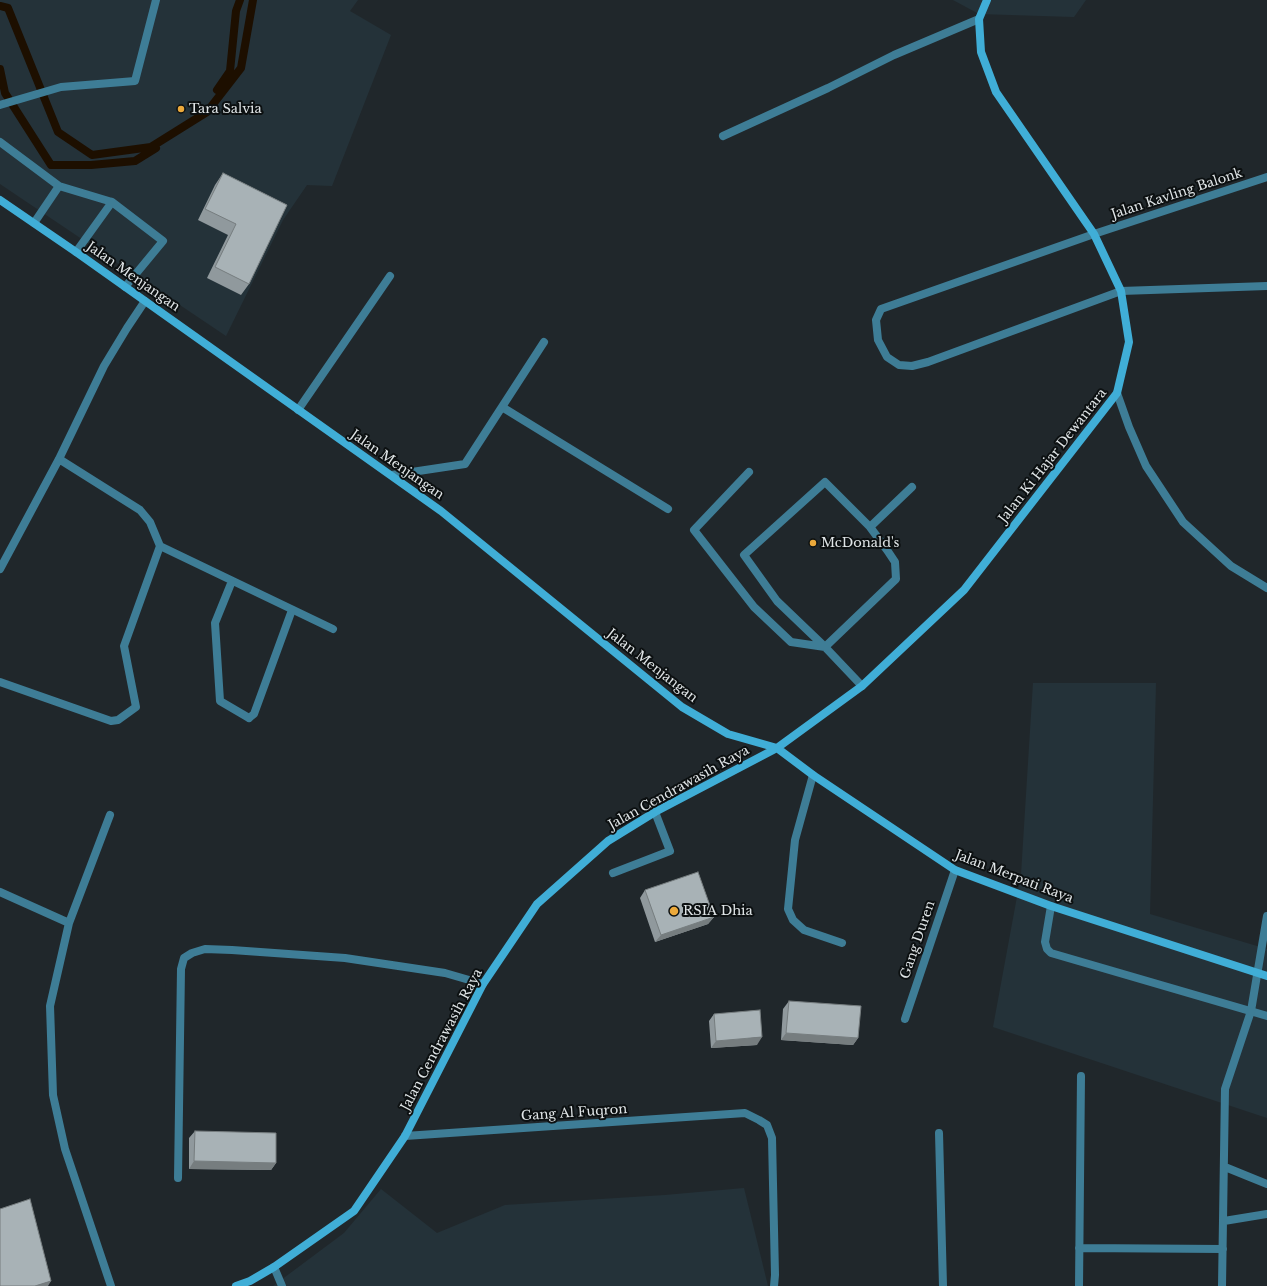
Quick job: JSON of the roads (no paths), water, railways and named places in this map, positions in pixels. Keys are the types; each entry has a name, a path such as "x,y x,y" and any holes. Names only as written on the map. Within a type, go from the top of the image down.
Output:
{"main road":[{"name":"Jalan Ki Hajar Dewantara","path":"777,748 862,686 964,590 1117,393 1129,342 1121,290 1094,234 996,92 981,52 979,19 987,0"},
{"name":"Jalan Menjangan","path":"0,200 76,252 441,511 682,707 728,734 777,748"},
{"name":"Jalan Merpati Raya","path":"777,748 813,775 954,870 1051,906 1267,976"},
{"name":"Jalan Cendrawasih Raya","path":"236,1286 251,1283 354,1211 405,1136 483,984 536,904 608,841 655,812 777,748"}],"street":[{"path":"0,105 61,87 135,81 156,0"},
{"path":"723,136 828,88 894,55 979,19"},
{"path":"0,142 59,186 112,202 163,241 125,287"},
{"name":"Jalan Kavling Balonk","path":"1267,178 1094,234 882,309 876,320 878,340 887,357 899,365 912,366 928,362 1121,290 1267,286"},
{"path":"34,223 59,186"},
{"path":"76,252 112,202"},
{"path":"298,410 390,276"},
{"path":"0,569 59,459 104,366 145,301"},
{"path":"392,475 465,464 544,342"},
{"path":"1117,393 1129,427 1146,466 1183,522 1231,566 1267,588"},
{"path":"502,407 668,509"},
{"path":"59,459 140,510 150,522 160,546 333,630"},
{"path":"749,472 694,530 754,607 791,642 825,647"},
{"path":"825,647 896,579 896,562 870,527 825,482 744,555 777,601 825,647 862,686"},
{"path":"870,527 912,487"},
{"path":"0,682 111,721 118,720 136,707 124,646 160,546"},
{"path":"232,581 215,623 220,701 249,718 254,714 292,610"},
{"path":"813,775 795,840 788,909 793,920 804,930 842,943"},
{"path":"613,873 670,851 655,812"},
{"path":"110,815 68,923 50,1006 53,1095 65,1149 111,1286"},
{"name":"Gang Duren","path":"905,1019 954,870"},
{"path":"0,892 68,923"},
{"path":"1051,906 1045,942 1047,949 1051,954 1267,1016"},
{"path":"1222,1286 1225,1089 1251,1012 1267,916"},
{"path":"178,1178 181,969 184,958 192,952 205,949 232,950 345,958 445,973 483,984"},
{"path":"1079,1286 1081,1076"},
{"name":"Gang Al Fuqron","path":"405,1136 745,1113 767,1125 772,1138 774,1286"},
{"path":"939,1133 944,1286"},
{"path":"1224,1167 1267,1184"},
{"path":"1224,1221 1267,1214"},
{"path":"1080,1248 1223,1248"},
{"path":"274,1267 282,1286"}],"waterway":[{"path":"217,90 230,71 236,11 240,0"},
{"path":"0,6 8,8 58,132 92,155 151,147 207,112 241,68 253,0"},
{"path":"0,69 5,93 51,165 91,165 135,161 156,148"}],"place":[{"name":"Tara Salvia","path":"181,109"},
{"name":"McDonald's","path":"813,543"},
{"name":"RSIA Dhia","path":"674,911"}]}
